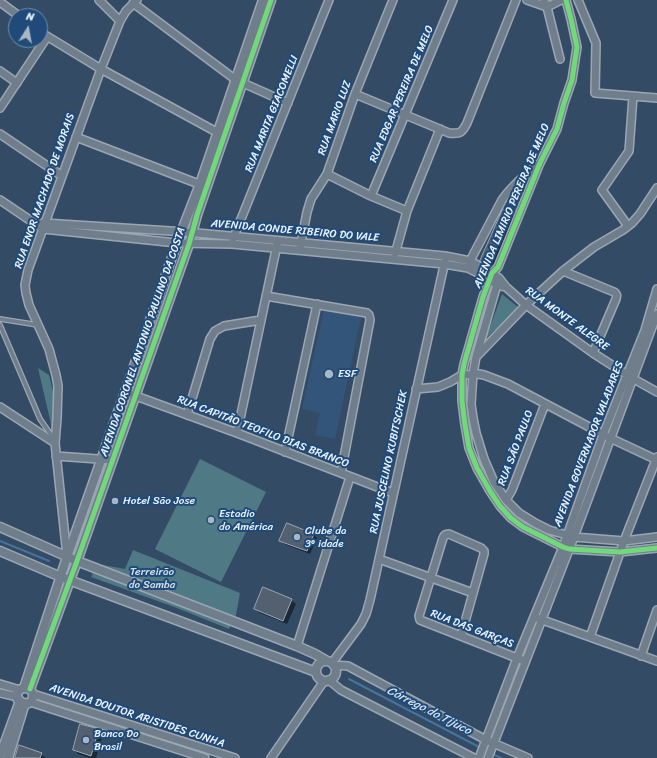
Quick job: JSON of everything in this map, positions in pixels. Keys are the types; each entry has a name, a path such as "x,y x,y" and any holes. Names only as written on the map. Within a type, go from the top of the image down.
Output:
{"street":[{"path":"99,0 120,21"},
{"name":"AVENIDA CORONEL ANTONIO PAULINO DA COSTA","path":"0,756 77,562 189,244 203,186 268,0"},
{"name":"RUA MARITA GIACOMELLI","path":"232,244 329,0"},
{"name":"RUA MARIO LUZ","path":"300,247 311,199 327,174 355,94 393,0"},
{"name":"RUA EDGAR PEREIRA DE MELO","path":"371,196 452,0"},
{"path":"355,94 440,129 455,134 460,133 464,130 467,123 516,0"},
{"path":"527,0 547,7 561,0"},
{"path":"544,0 560,59"},
{"name":"AVENIDA LIMIRIO PEREIRA DE MELO","path":"566,0 577,47 572,80 556,129 493,273 480,308 466,354 462,375 462,401 465,425 469,448 477,468 490,491 500,506 511,518 523,527 566,548 620,552 657,548"},
{"path":"578,0 596,43 595,94 657,98"},
{"path":"0,2 8,8"},
{"path":"135,2 239,82 288,103"},
{"name":"RUA ENOR MACHADO DE MORAIS","path":"67,557 55,442 58,386 49,349 30,305 25,285 28,270 101,69 120,21 126,11 135,2"},
{"path":"48,38 101,69 221,134"},
{"path":"0,108 40,48"},
{"path":"0,71 17,83"},
{"path":"628,226 602,190 629,151 633,96"},
{"path":"394,260 395,251 407,211 440,129"},
{"path":"0,134 62,176"},
{"path":"76,137 203,186"},
{"path":"469,265 508,191 540,163"},
{"path":"327,174 371,196 407,211"},
{"name":"AVENIDA CORONEL ANTONIO PAULINO DA COSTA","path":"8,758 67,557 126,392 176,244 203,186"},
{"path":"476,357 526,305 563,271 594,247 628,226 640,214 657,188"},
{"path":"0,200 35,224 44,226"},
{"name":"AVENIDA CONDE RIBEIRO DO VALE","path":"44,226 110,227 192,232 278,241 300,247 394,260 469,265"},
{"name":"AVENIDA CONDE RIBEIRO DO VALE","path":"44,226 176,244 232,244 277,249 300,247 395,251 446,256 493,273"},
{"path":"109,236 110,227"},
{"path":"148,241 150,230"},
{"path":"236,433 278,241"},
{"name":"RUA JUSCELINO KUBITSCHEK","path":"331,663 361,624 370,600 446,256"},
{"path":"563,271 616,294 616,299 594,353"},
{"name":"AVENIDA LIMIRIO PEREIRA DE MELO","path":"493,273 498,282 472,374 471,404 476,433 484,459 494,482 506,500 519,513 549,530 570,536 624,541 657,537"},
{"name":"RUA MONTE ALEGRE","path":"493,273 498,282 526,305 594,353 657,392"},
{"name":"AVENIDA GOVERNADOR VALADARES","path":"478,758 517,658 537,619 566,548 630,376 657,289"},
{"path":"266,296 367,313 369,315 370,320 341,473"},
{"path":"285,452 317,304"},
{"name":"AVENIDA GOVERNADOR VALADARES","path":"630,376 657,314"},
{"path":"187,414 210,339 215,332 224,326 261,320"},
{"path":"416,389 438,387 462,375 479,374 493,378 607,437 657,459 624,541 590,637"},
{"name":"RUA CAPITÃO TEOFILO DIAS BRANCO","path":"126,392 350,476 393,494"},
{"name":"RUA SÃO PAULO","path":"506,500 512,490 545,404"},
{"path":"0,407 55,442"},
{"path":"56,456 112,460"},
{"path":"297,646 350,476"},
{"path":"86,503 96,507"},
{"path":"0,527 77,562 297,646 331,663 336,670 332,679 327,680 271,758"},
{"path":"431,578 444,536 449,534 483,549 484,554 461,636"},
{"path":"0,551 61,577 316,672"},
{"path":"379,559 473,593"},
{"name":"RUA DAS GARÇAS","path":"431,578 419,616 419,619 422,622 525,662"},
{"path":"641,656 657,610"},
{"path":"537,619 657,662"},
{"name":"AVENIDA GOVERNADOR VALADARES","path":"488,758 525,662 537,619"},
{"path":"478,758 341,690 327,680 318,678 316,669 319,663 322,662 348,666 492,746 528,758"},
{"name":"AVENIDA DOUTOR ARISTIDES CUNHA","path":"0,684 64,713 202,757"},
{"name":"AVENIDA DOUTOR ARISTIDES CUNHA","path":"0,692 66,705 235,758"},
{"path":"64,713 66,705"},
{"path":"110,727 112,719"},
{"path":"201,748 202,757"}],"lane":[{"path":"0,319 39,326"},
{"path":"0,325 40,419 55,442"}],"shaded area":[{"name":"ESF","path":"324,309 361,317 335,439 315,435 320,413 302,409"}],"green space":[{"path":"502,294 519,308 486,338"},
{"path":"38,368 49,375 54,395 54,437"},
{"name":"Estadio do América","path":"200,459 266,492 221,582 155,549"},
{"name":"Terreirão do Samba","path":"133,550 240,593 236,615 229,629 177,608 91,577 97,564 125,569"}],"building":[{"path":"503,209 511,213 488,265 480,261"},
{"name":"Clube da 3º idade","path":"287,523 314,534 307,551 279,541"},
{"path":"263,587 292,599 283,621 254,609"},
{"name":"Banco Do Brasil","path":"80,724 99,729 91,756 73,750"},
{"path":"19,745 42,753 40,758 15,758"}],"waterway":[{"name":"Córrego do Tijuco","path":"0,541 49,561"},
{"name":"Córrego do Tijuco","path":"349,679 481,748"},
{"name":"Córrego do Tijuco","path":"492,754 501,758"}],"cycle path":[{"path":"30,689 189,244 197,215 271,0"},
{"path":"566,0 577,47 572,80 557,129 540,163 498,267 492,273 483,297 462,375 462,401 465,425 469,448 477,468 490,491 500,506 511,518 523,527 569,549 620,552 657,548"}],"place":[{"name":"ESF","path":"329,374"},
{"name":"Hotel São Jose","path":"115,501"},
{"name":"Estadio do América","path":"211,520"},
{"name":"Clube da 3º idade","path":"297,537"},
{"name":"Banco Do Brasil","path":"86,740"}]}
